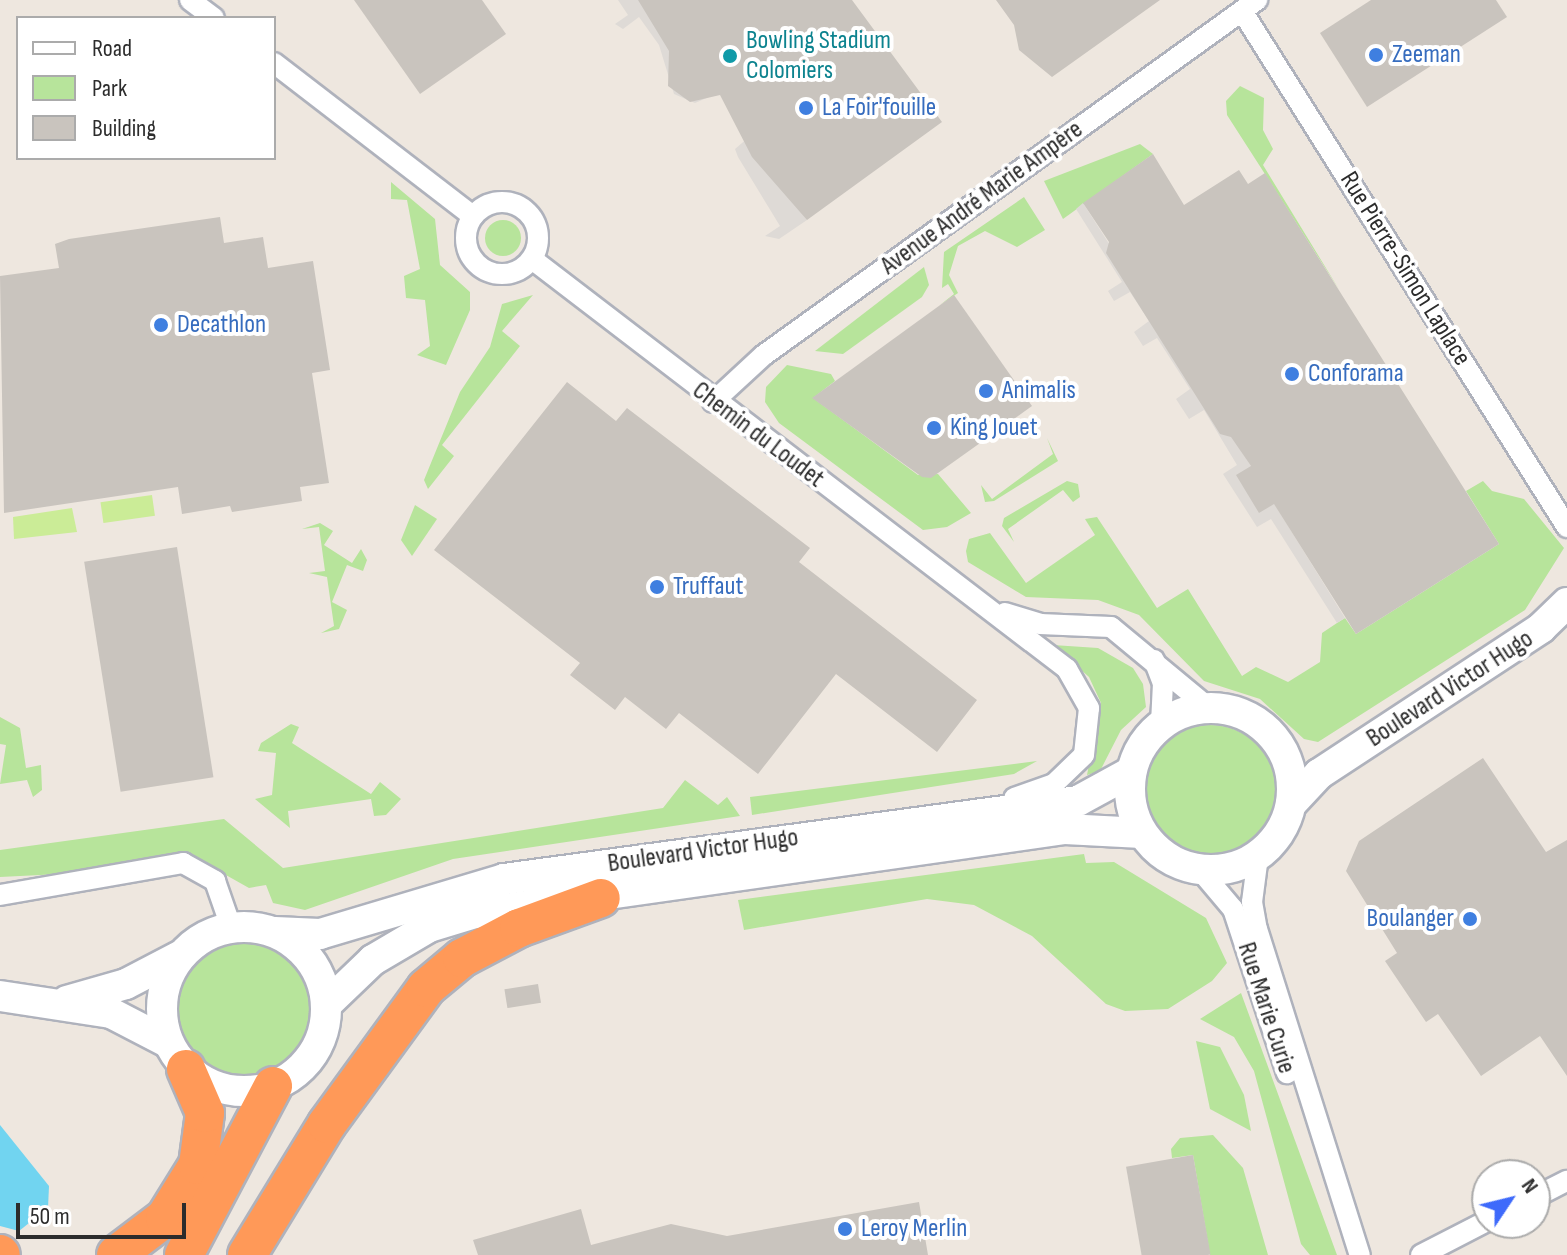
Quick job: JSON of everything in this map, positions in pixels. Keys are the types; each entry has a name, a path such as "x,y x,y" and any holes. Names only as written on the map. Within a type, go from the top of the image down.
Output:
{"highway":[{"path":"247,1255 327,1124 426,988 462,958 519,928 601,898"},
{"path":"116,1255 165,1218 198,1165 205,1113 177,1055"},
{"path":"184,1255 273,1086"}],"main road":[{"name":"Boulevard Victor Hugo","path":"1291,804 1359,749 1554,624 1567,603"},
{"path":"1209,708 1245,715 1283,752 1291,804 1279,833 1258,856 1200,870 1167,858 1142,833 1131,804 1131,772 1161,724 1209,708"},
{"name":"Boulevard Victor Hugo","path":"1283,752 1320,759 1359,749"},
{"name":"Boulevard Victor Hugo","path":"275,932 320,934 504,879 968,811 1078,801 1131,772"},
{"name":"Boulevard Victor Hugo","path":"326,1005 373,960 429,927 475,913 601,898 1065,829 1142,833"},
{"path":"0,996 66,1001 111,1013 235,1091 273,1086 307,1063 326,1005 311,961 275,932 231,927 126,984 66,1001"},
{"path":"177,1055 162,997 180,956"}],"street":[{"path":"190,0 211,16"},
{"name":"Avenue André Marie Ampère","path":"713,402 764,355 1249,5"},
{"name":"Rue Pierre-Simon Laplace","path":"1249,5 1567,527"},
{"path":"276,65 473,216"},
{"path":"502,202 523,208 538,232 532,259 516,272 485,270 467,246 473,216 502,202"},
{"name":"Chemin du Loudet","path":"532,259 713,402 988,605 1067,669 1082,686 1091,726 1084,755 1054,784 968,811"},
{"name":"Chemin du Loudet","path":"988,605 1022,621 1111,627 1153,656 1209,708"},
{"path":"1153,656 1163,683 1161,724"},
{"name":"Rue Marie Curie","path":"1258,856 1252,902 1257,929 1323,1153"},
{"path":"0,895 183,863 215,881 231,927"},
{"name":"Rue Marie Curie","path":"1200,870 1233,909 1267,1021 1323,1153 1360,1255"},
{"path":"1421,1255 1471,1229"}],"green space":[{"path":"1240,86 1264,98 1263,130 1273,149 1263,165 1340,291 1227,115 1226,101"},
{"path":"1140,144 1153,154 1063,219 1044,181"},
{"path":"391,182 435,219 440,265 470,292 470,310 446,365 417,355 430,346 425,300 406,298 404,276 420,269 407,200 391,199"},
{"path":"1024,197 1045,230 1017,247 985,231 958,246 949,275 958,293 940,305 954,294 948,284 942,288 944,252"},
{"path":"503,220 516,225 521,238 516,251 503,256 490,251 485,238 490,225"},
{"path":"924,267 929,285 922,297 843,354 815,351"},
{"path":"533,295 502,331 520,346 442,445 454,456 428,489 424,480 460,392 490,347 502,304"},
{"path":"787,365 831,374 835,381 813,398 918,475 938,474 971,513 947,527 923,530 779,423 765,402 766,387"},
{"path":"1047,438 1058,461 994,501 985,502 981,485 992,499 1053,454"},
{"path":"1067,481 1078,484 1080,497 1073,502 1063,490 1008,529 1014,542 1002,526 1004,518"},
{"path":"1483,481 1492,491 1524,499 1564,548 1525,610 1318,742 1304,739 1260,699 1204,681 1139,615 1098,600 1026,597 968,562 966,551 969,539 990,533 1026,583 1095,535 1085,519 1097,517 1157,608 1188,589 1242,676 1256,667 1288,682 1320,662 1322,633 1337,623 1345,618 1356,634 1499,544 1466,491"},
{"path":"152,495 155,516 103,523 101,502"},
{"path":"415,505 437,519 412,556 401,540"},
{"path":"72,508 77,532 14,539 13,517"},
{"path":"320,523 333,531 324,545 352,563 361,549 367,560 363,571 347,565 332,602 347,610 339,629 321,633 334,626 327,577 309,573 325,571 319,527 302,529"},
{"path":"1053,645 1098,648 1133,668 1143,684 1146,707 1121,730 1100,771 1087,775 1101,703 1089,677"},
{"path":"0,717 20,728 26,768 41,765 42,790 33,797 27,780 0,784 6,745 0,744"},
{"path":"291,724 299,727 292,743 371,794 380,782 401,799 386,815 374,816 371,799 288,811 290,828 255,799 272,795 276,753 258,751 261,743"},
{"path":"1210,725 1236,730 1258,744 1272,766 1277,792 1272,818 1258,840 1236,854 1210,859 1184,854 1162,840 1148,818 1143,792 1148,766 1162,744 1184,730"},
{"path":"1037,761 1014,774 752,815 750,797"},
{"path":"685,780 718,805 727,797 740,816 453,859 305,910 273,903 266,885 249,888 185,852 101,872 0,877 0,850 224,819 283,868 663,808"},
{"path":"1084,854 1086,863 1114,862 1206,918 1227,963 1212,981 1168,1009 1125,1011 1106,1004 1032,936 974,905 927,899 744,930 738,900"},
{"path":"244,942 269,947 291,962 306,984 311,1009 306,1034 291,1056 269,1071 244,1076 219,1071 197,1056 182,1034 177,1009 182,984 197,962 219,947"},
{"path":"1241,993 1337,1255 1310,1255 1301,1244 1254,1071 1234,1037 1200,1019"},
{"path":"1196,1041 1220,1047 1244,1095 1251,1131 1210,1109"},
{"path":"1213,1135 1243,1168 1268,1255 1210,1255 1193,1155 1172,1158 1171,1149 1180,1138"}],"shaded area":[{"path":"618,0 651,0 718,93 695,103 674,94 659,45 639,17 623,29 615,24 628,15"},
{"path":"749,137 807,220 779,239 765,236 780,226 735,149"},
{"path":"1083,203 1345,618 1337,623 1271,519 1257,527 1223,474 1237,465 1204,410 1189,419 1176,399 1190,389 1157,338 1143,346 1134,332 1149,321 1130,292 1114,301 1108,291 1122,282 1076,209"}],"water":[{"path":"0,1125 49,1186 48,1208 19,1231 0,1226"}],"building":[{"path":"354,0 482,0 506,34 420,94"},
{"path":"638,0 852,0 942,122 807,220 752,157 720,95 690,102 668,86 669,51"},
{"path":"996,0 1160,0 1052,77 1019,50 1014,25"},
{"path":"1371,0 1496,0 1507,17 1367,107 1320,33"},
{"name":"Conforama","path":"1153,154 1184,205 1239,170 1248,184 1265,173 1499,544 1356,634 1274,504 1259,513 1236,475 1251,466 1231,437 1220,434 1106,253 1109,242 1083,203"},
{"name":"Decathlon","path":"220,217 224,243 263,237 268,268 313,261 330,370 312,373 329,483 300,487 302,501 232,512 230,506 182,514 178,487 4,513 0,276 59,268 55,244 69,239"},
{"path":"954,295 1032,406 931,478 922,477 812,398"},
{"name":"Truffaut","path":"567,382 616,421 627,408 810,548 799,562 977,700 937,752 836,674 758,774 679,713 666,729 625,697 615,710 570,675 580,663 434,550"},
{"path":"177,547 213,777 121,792 84,562"},
{"name":"Boulanger","path":"1483,758 1546,852 1567,840 1567,1076 1540,1036 1481,1076 1438,1014 1426,1022 1385,961 1397,953 1346,871 1359,841"},
{"path":"538,984 541,1003 507,1008 504,989"},
{"path":"1193,1155 1211,1254 1142,1255 1126,1167"},
{"name":"Leroy Merlin","path":"919,1202 928,1255 478,1255 473,1240 581,1209 591,1245 671,1224 727,1236"}],"place":[{"name":"Zeeman","path":"1376,55"},
{"name":"Bowling Stadium Colomiers","path":"730,56"},
{"name":"La Foir'fouille","path":"806,108"},
{"name":"Decathlon","path":"161,325"},
{"name":"Conforama","path":"1292,374"},
{"name":"Animalis","path":"986,391"},
{"name":"King Jouet","path":"934,428"},
{"name":"Truffaut","path":"657,587"},
{"name":"Boulanger","path":"1470,919"},
{"name":"Leroy Merlin","path":"845,1229"}]}
